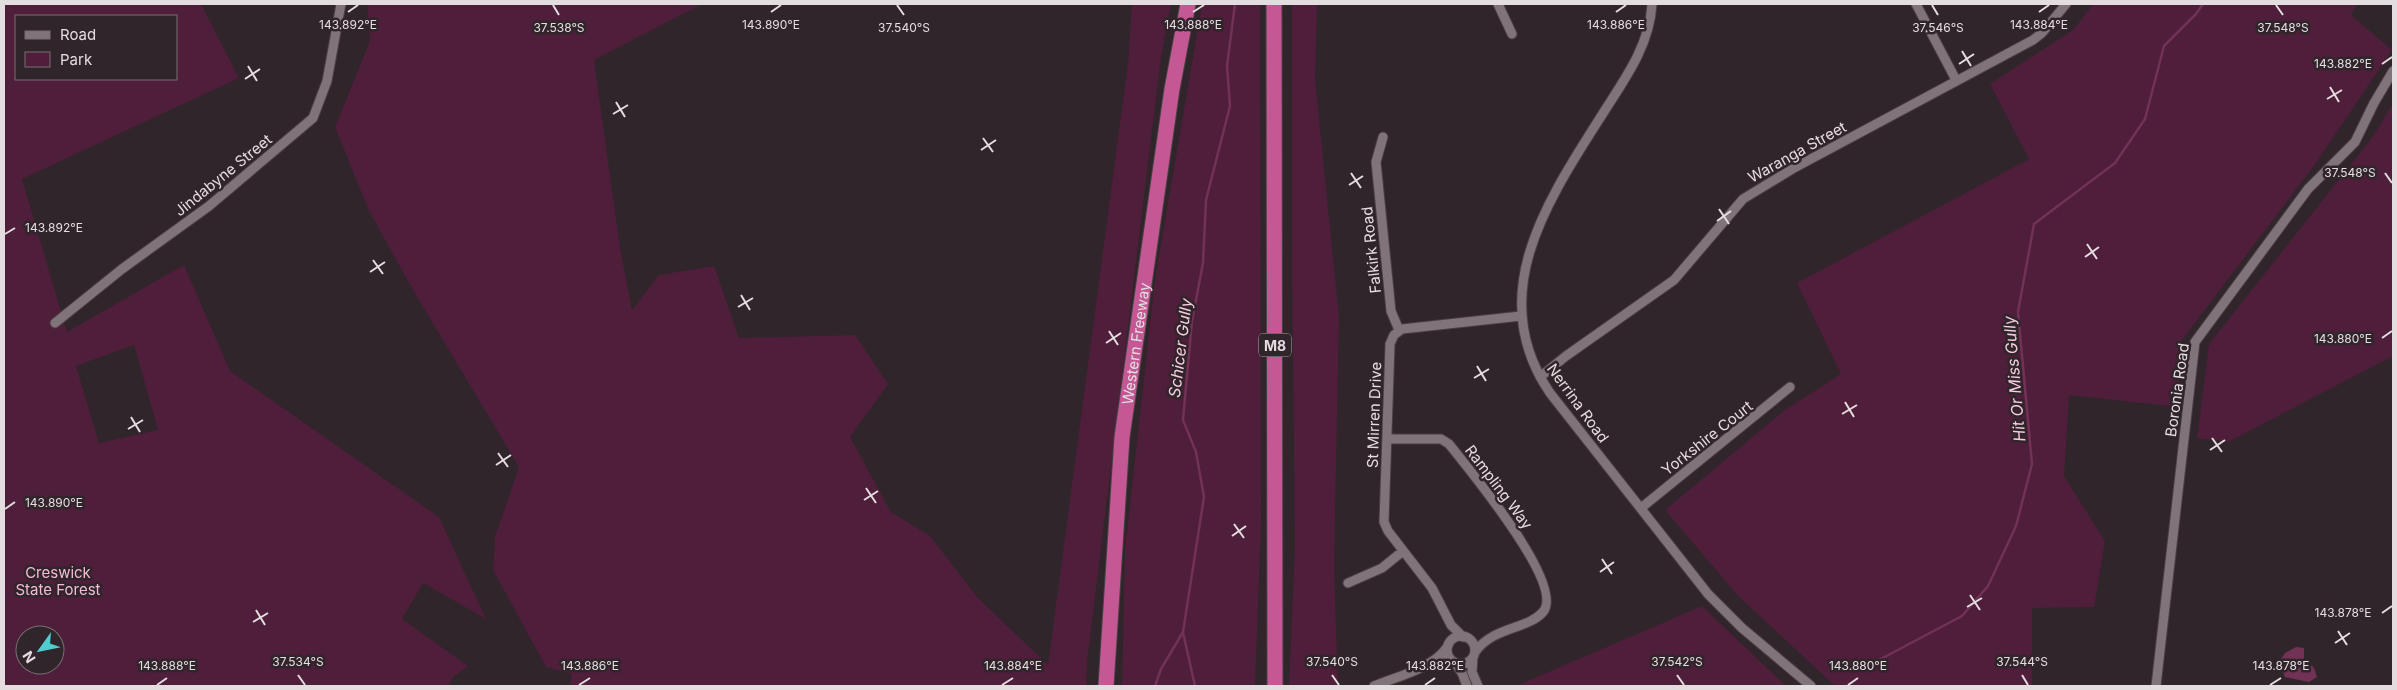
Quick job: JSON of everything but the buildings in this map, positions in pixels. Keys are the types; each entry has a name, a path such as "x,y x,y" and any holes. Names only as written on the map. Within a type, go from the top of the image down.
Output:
{"highway":[{"name":"Western Freeway","path":"1106,686 1122,437 1172,90 1188,4"},
{"name":"M8","path":"1274,4 1275,686"}],"street":[{"name":"Jindabyne Street","path":"55,323 122,269 209,206 313,118 327,81 341,4"},
{"path":"1498,4 1512,34"},
{"name":"Nerrina Road","path":"1652,4 1646,34 1635,63 1554,193 1539,226 1524,271 1522,316 1525,343 1538,374 1641,508 1725,612 1809,684"},
{"path":"1916,4 1956,80"},
{"name":"Waranga Street","path":"1538,374 1674,280 1743,199 1794,168 2039,36 2066,4"},
{"name":"Boronia Road","path":"2156,686 2195,342 2308,188 2355,142 2374,102 2393,72"},
{"name":"Falkirk Road","path":"1383,137 1376,154 1377,177 1391,311 1400,330"},
{"path":"1400,330 1522,316"},
{"name":"St Mirren Drive","path":"1400,330 1394,335 1390,344 1388,439 1383,518 1388,531 1427,581 1451,625 1464,637"},
{"name":"Yorkshire Court","path":"1641,508 1790,388"},
{"name":"Rampling Way","path":"1388,439 1441,439 1449,444 1518,533 1545,589 1546,606 1536,617 1495,634"},
{"path":"1348,582 1382,568 1403,550"},
{"name":"St Mirren Drive","path":"1443,610 1449,644"},
{"path":"1374,686 1430,663 1438,657 1454,638 1473,638 1495,634"},
{"path":"1430,663 1466,663 1485,640 1495,634"},
{"path":"1464,637 1472,642 1474,655 1472,672 1478,686"},
{"path":"1449,644 1448,654 1461,671 1467,686"}],"green space":[{"name":"Creswick State Forest","path":"4,4 201,4 239,78 22,179 67,332 184,265 230,371 439,517 486,619 423,583 402,619 468,666 453,677 448,686 4,686","holes":["134,345 158,430 99,443 76,366"]},
{"path":"367,4 702,4 594,60 620,248 632,310 659,275 714,266 739,338 855,335 888,384 850,437 891,512 930,536 978,598 1048,665 1128,63 1132,4 1171,4 1161,57 1087,662 1086,686 570,686 572,674 546,667 493,570 495,537 519,467 413,290 369,211 335,127 370,41"},
{"path":"1202,4 1260,4 1261,525 1255,686 1122,686 1125,550 1155,280"},
{"path":"1292,4 1317,4 1315,79 1339,317 1334,566 1338,686 1289,686 1295,545"},
{"path":"2093,4 2357,4 2351,15 2392,50 2316,163 2182,340 2178,407 2069,395 2064,476 2105,541 2094,607 2032,608 2032,686 1835,686 1738,596 1665,510 1785,410 1841,374 1797,283 2029,159 1990,84 2073,30"},
{"path":"2393,103 2393,356 2228,442 2197,438 2209,344 2374,135"},
{"path":"1702,606 1786,686 1516,686"}],"shaded area":[{"path":"2296,647 2304,648 2304,659 2314,668 2317,677 2309,682 2285,677 2279,662 2285,653"}],"waterway":[{"name":"Schicer Gully","path":"1155,686 1161,669 1183,632 1204,497 1196,452 1183,420 1192,321 1203,263 1206,200 1230,106 1227,66 1235,4"},
{"name":"Hit Or Miss Gully","path":"1877,661 1962,616 1988,586 2016,526 2032,464 2018,312 2034,224 2115,163 2145,119 2164,46 2196,14 2203,4"},
{"path":"1183,632 1195,686"}]}
